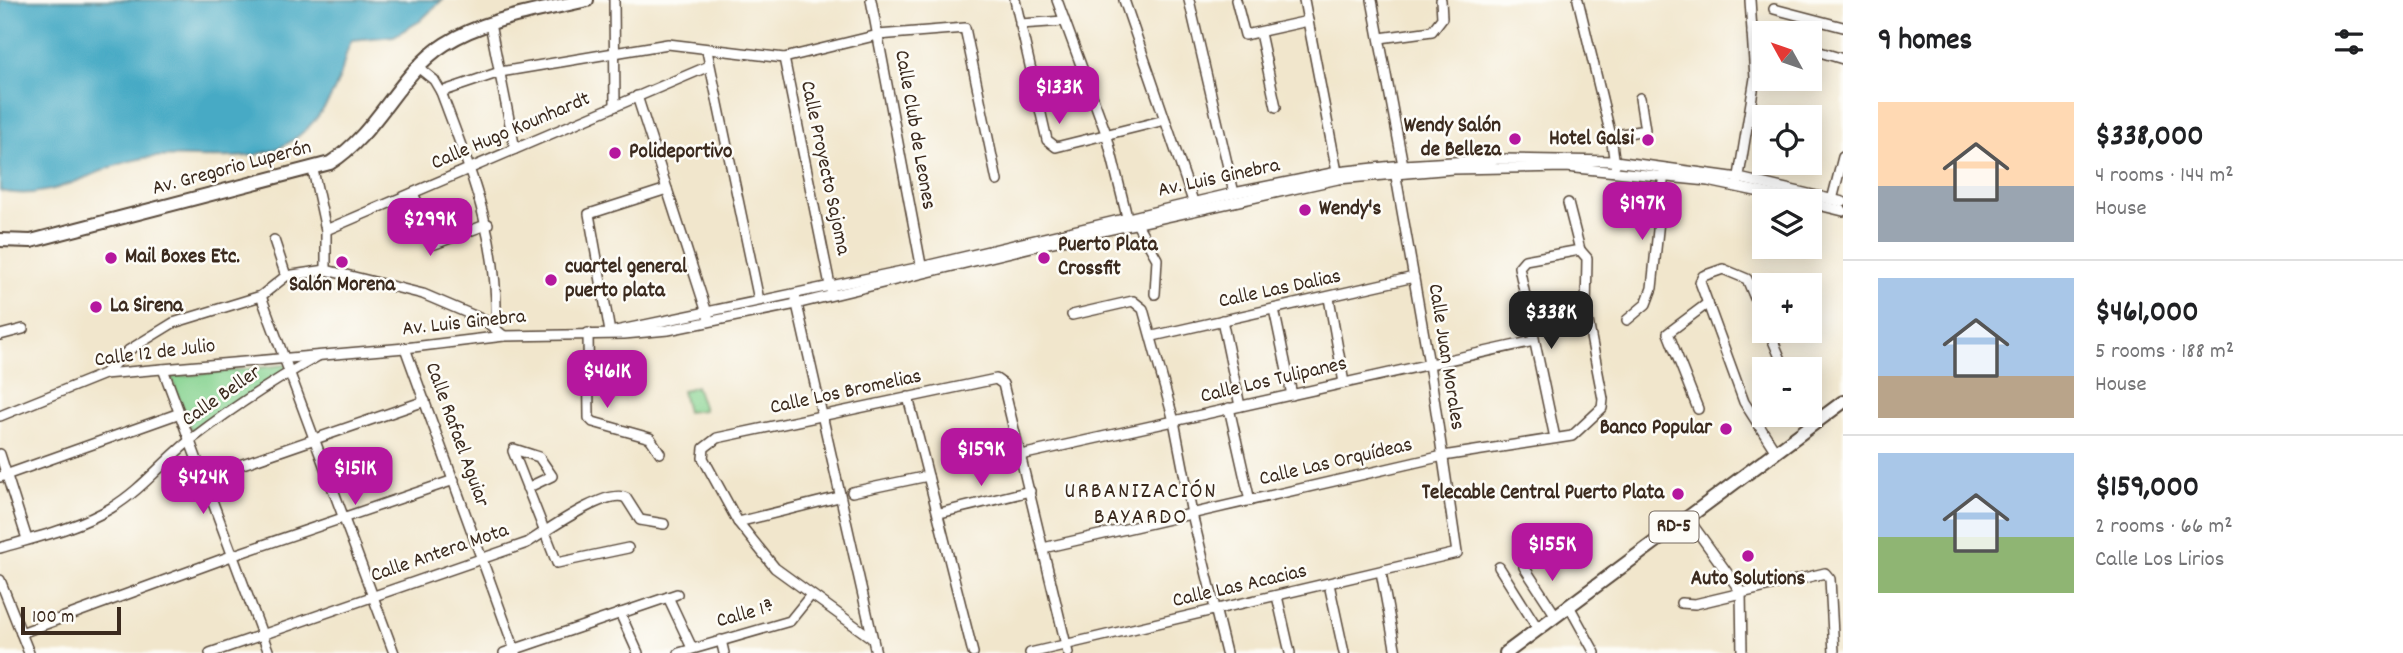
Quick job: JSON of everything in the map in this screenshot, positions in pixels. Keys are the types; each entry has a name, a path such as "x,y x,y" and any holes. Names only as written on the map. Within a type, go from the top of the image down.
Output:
{"main road":[{"name":"Av. Gregorio Luperón","path":"0,240 31,241 313,170 337,159 358,142 419,68 444,44 490,24 587,0"},
{"name":"RD-5","path":"1518,653 1571,609 1843,402"},
{"name":"RD-5","path":"1506,653 1692,524 1843,411"}],"street":[{"path":"614,0 615,106"},
{"name":"Calle Club de Leones","path":"871,0 922,270"},
{"path":"1015,0 1047,140 1056,146 1107,136 1165,120"},
{"path":"1057,0 1107,136 1127,217"},
{"path":"1124,0 1195,207"},
{"path":"1189,0 1234,193"},
{"path":"1236,0 1245,35 1308,22"},
{"path":"1304,0 1338,175"},
{"name":"Calle Juan Morales","path":"1372,0 1380,38 1457,553"},
{"path":"1380,38 1432,31 1442,18 1441,0"},
{"path":"1578,0 1616,166"},
{"path":"1750,0 1752,33"},
{"path":"1774,9 1843,27"},
{"path":"1020,24 1064,21"},
{"path":"490,24 515,149"},
{"path":"441,92 500,72 668,44 707,51 784,58 878,35 965,28 996,181"},
{"path":"1260,33 1276,107"},
{"path":"707,51 759,300"},
{"path":"1822,53 1843,59"},
{"name":"Calle Proyecto Sajoma","path":"784,58 831,295"},
{"name":"Calle Hugo Kounhardt","path":"326,230 709,66"},
{"path":"419,68 434,80 441,92 488,224 497,298 496,329"},
{"path":"1738,182 1753,91"},
{"path":"637,96 708,316"},
{"path":"1611,136 1645,130 1640,98"},
{"path":"1832,200 1843,157"},
{"name":"Av. Luis Ginebra","path":"708,316 759,300 922,270 1137,224 1234,193 1338,175 1398,168 1502,159 1616,166 1738,182 1843,202"},
{"path":"313,170 326,230 326,270"},
{"path":"1627,320 1646,304 1652,288 1664,171"},
{"name":"Av. Luis Ginebra","path":"321,354 405,348 505,336 610,332 796,304 1127,217 1195,207 1338,175"},
{"name":"Av. Luis Ginebra","path":"1738,182 1762,189"},
{"path":"610,332 589,214 667,188"},
{"path":"413,193 435,243 488,224"},
{"path":"1555,438 1520,262 1580,250 1568,203"},
{"path":"1822,206 1843,211"},
{"path":"1137,224 1157,259 1155,294"},
{"path":"274,240 286,276"},
{"name":"Calle Las Orquídeas","path":"1043,548 1443,456 1572,436 1602,408 1603,399 1586,311 1587,258 1580,250"},
{"path":"104,374 129,349 173,323 261,296 286,276 326,270 423,294 484,320 505,336"},
{"path":"1752,291 1747,279 1730,270 1703,276 1700,282 1744,402 1776,452"},
{"name":"Calle Las Dalias","path":"1153,336 1414,277"},
{"path":"795,293 876,653"},
{"path":"261,296 394,653"},
{"path":"1329,298 1344,383"},
{"path":"1072,315 1133,301 1140,305 1153,336 1226,653"},
{"path":"1698,409 1668,333 1708,303"},
{"path":"1274,309 1292,395"},
{"path":"1222,320 1250,500"},
{"path":"0,335 23,329"},
{"path":"588,333 589,418 593,422 650,439 660,453"},
{"name":"Calle Los Tulipanes","path":"1021,455 1534,341"},
{"name":"Calle Rafael Aguiar","path":"405,348 516,651"},
{"name":"Calle 12 de Julio","path":"0,416 104,374 321,354"},
{"name":"Calle Beller","path":"0,548 88,520 112,508 150,480 191,439 289,372 321,354"},
{"path":"163,369 269,653"},
{"name":"Calle Los Bromelias","path":"738,522 705,463 704,448 712,440 908,397 1000,380 1021,455"},
{"path":"908,397 940,513 973,653"},
{"path":"205,477 425,401"},
{"path":"3,476 180,413"},
{"path":"527,488 552,477 539,457 514,449 527,488 543,533 559,563 628,548"},
{"path":"0,454 3,476 27,540"},
{"path":"1021,455 1067,649"},
{"path":"852,492 928,476"},
{"path":"21,633 234,555 454,481"},
{"path":"940,513 1030,491"},
{"name":"Calle Antera Mota","path":"211,653 527,543 572,514 619,495 626,498 640,520 664,524"},
{"path":"839,497 738,522 775,568 873,639"},
{"path":"1692,524 1741,592 1742,653"},
{"name":"Calle Las Acacias","path":"1030,653 1067,649 1215,610 1457,553"},
{"path":"1499,567 1538,629"},
{"path":"1524,567 1556,616"},
{"path":"1381,572 1396,653"},
{"path":"1681,603 1695,604 1825,573 1830,579 1834,653"},
{"path":"0,580 29,653"},
{"path":"1329,584 1344,653"},
{"path":"504,653 673,595 692,648"},
{"name":"Calle 1ª","path":"679,653 790,621 811,595"},
{"path":"1277,596 1290,653"},
{"path":"1571,609 1595,653"},
{"path":"620,613 638,653"},
{"path":"721,640 724,653"}],"green space":[{"path":"303,363 193,435 171,377"},
{"path":"696,386 704,410 687,412 682,391"}],"water":[{"path":"0,0 442,0 420,21 394,36 352,40 329,101 308,128 290,142 275,149 242,157 170,156 134,160 61,187 22,193 0,191"}],"place":[{"name":"Wendy Salón de Belleza","path":"1515,139"},
{"name":"Hotel Galsi","path":"1648,140"},
{"name":"Polideportivo","path":"615,153"},
{"name":"Wendy's","path":"1305,210"},
{"name":"Mail Boxes Etc.","path":"111,258"},
{"name":"Puerto Plata Crossfit","path":"1044,258"},
{"name":"Salón Morena","path":"342,262"},
{"name":"cuartel general puerto plata","path":"551,280"},
{"name":"La Sirena","path":"96,307"},
{"name":"Banco Popular","path":"1726,429"},
{"name":"Telecable Central Puerto Plata","path":"1678,494"},
{"name":"Auto Solutions","path":"1748,556"}],"district":[{"name":"URBANIZACIÓN BAYARDO","path":"1141,505"}]}
